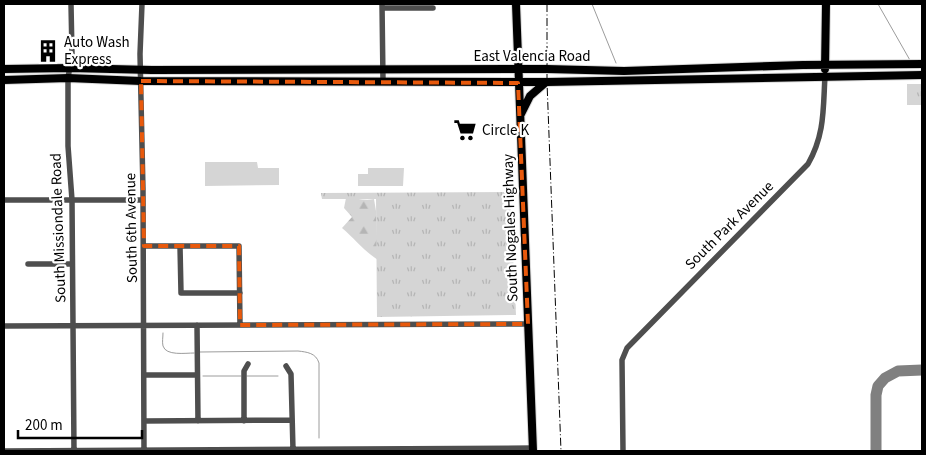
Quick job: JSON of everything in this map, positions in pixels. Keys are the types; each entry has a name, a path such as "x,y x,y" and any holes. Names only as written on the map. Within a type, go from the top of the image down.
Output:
{"main road":[{"name":"South Nogales Highway","path":"516,4 533,449"},
{"name":"South Park Avenue","path":"825,76 826,4"},
{"name":"East Valencia Road","path":"4,69 624,70 922,64"},
{"path":"725,69 725,79"},
{"path":"278,70 278,81"},
{"path":"624,70 624,81"},
{"name":"East Valencia Road","path":"4,80 68,78 141,82 547,82 922,75"},
{"path":"519,119 530,96 547,82"}],"street":[{"name":"South Missiondale Road","path":"71,4 72,54 68,78 68,146 72,200 74,451"},
{"name":"South 6th Avenue","path":"142,4 144,451"},
{"path":"383,81 382,6 433,8"},
{"name":"South Park Avenue","path":"623,451 622,360 626,348 808,164 818,143 823,123 825,76"},
{"path":"4,200 143,200"},
{"path":"144,246 239,246 240,325"},
{"path":"180,246 181,293 240,293"},
{"path":"28,264 72,264"},
{"path":"4,326 528,324"},
{"path":"196,325 198,421"},
{"path":"244,421 244,371 248,364"},
{"path":"286,366 290,374 293,450"},
{"path":"144,375 197,375"},
{"path":"144,421 292,420"},
{"path":"4,451 533,449"}],"highlighted area":[{"path":"141,81 518,83 528,324 240,325 239,246 144,246"}],"green space":[{"path":"907,84 922,84 922,105 907,105"},
{"path":"205,162 257,162 258,168 279,168 279,185 205,186"},
{"path":"368,168 404,168 403,186 358,186 358,174 368,174"},
{"path":"510,192 516,315 377,317 376,199 322,199 321,193"},
{"path":"346,198 374,199 378,260 342,228 352,217 344,208"}],"waterway":[{"path":"592,4 616,63"},
{"path":"878,4 911,62"},
{"path":"163,333 163,346 168,351 172,353 194,353"},
{"path":"200,352 298,351 313,355 319,363 319,438"},
{"path":"203,376 241,376"},
{"path":"247,376 278,376"}],"taxiway":[{"path":"876,451 876,395 878,386 885,378 898,371 922,370"}],"railway":[{"path":"547,4 547,82 561,451"}],"place":[{"name":"Auto Wash Express","path":"48,51"},
{"name":"Circle K","path":"465,130"}]}
